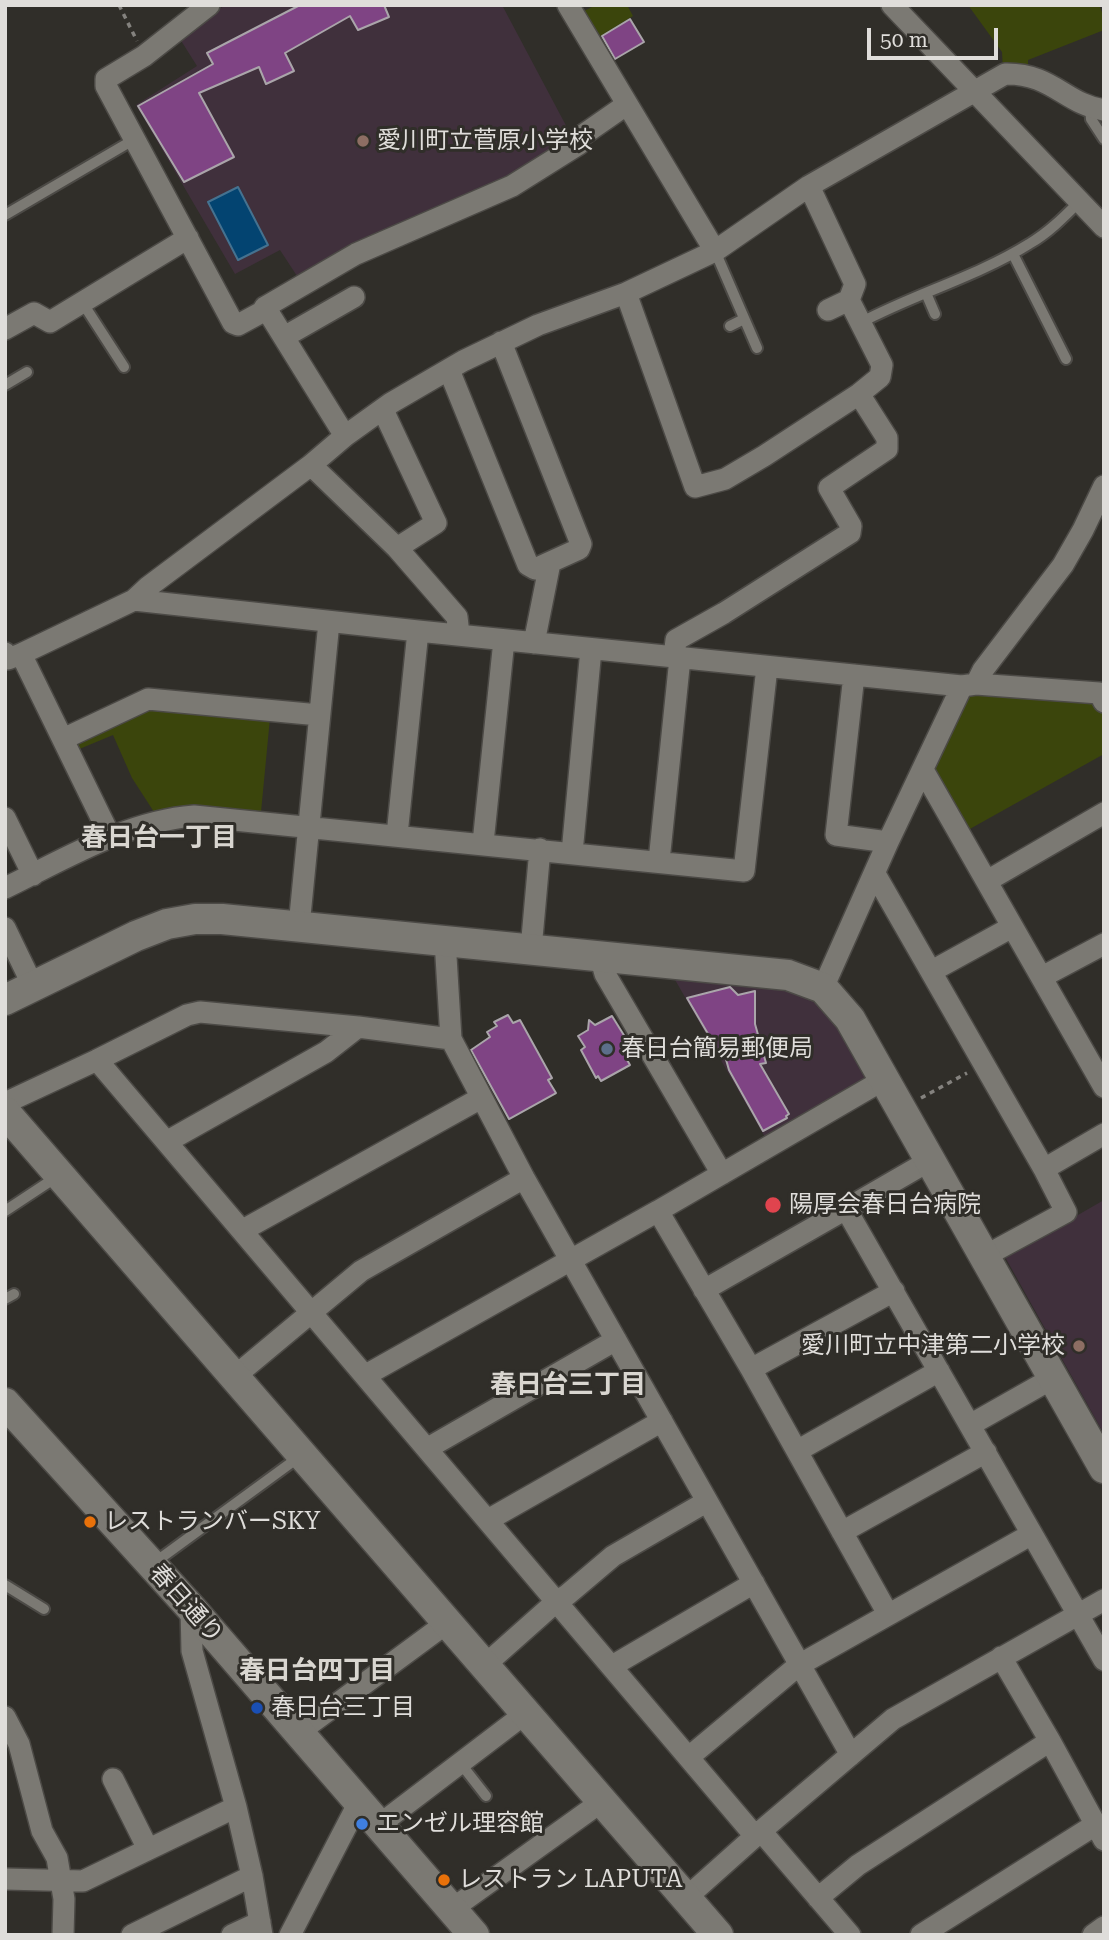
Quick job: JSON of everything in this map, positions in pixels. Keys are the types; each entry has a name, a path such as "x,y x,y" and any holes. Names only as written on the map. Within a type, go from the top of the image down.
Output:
{"street":[{"path":"209,5 144,56 106,79 106,86 233,323 238,325 356,254 512,186 579,144 580,137 626,105"},
{"path":"892,5 974,91 1017,146 1095,214"},
{"path":"575,8 626,105 715,251"},
{"path":"111,838 63,739 10,657 134,600 148,586 391,403 501,342 538,325 626,293 715,251 808,186 1005,75 1025,74 1042,80 1097,109"},
{"path":"808,186 855,284 849,300 828,310"},
{"path":"5,329 34,313 50,322 188,238"},
{"path":"626,293 690,492 725,479 761,451 859,394 880,377 883,365 849,300"},
{"path":"284,337 354,297"},
{"path":"265,307 345,436"},
{"path":"449,370 528,565 535,569 579,549 580,544 537,463 501,342"},
{"path":"659,862 677,658 676,640 799,560 850,533 851,526 829,488 887,449 887,438 859,394"},
{"path":"383,410 436,523 397,548"},
{"path":"311,465 397,548 457,617 459,634"},
{"path":"822,988 888,842 969,685 984,670 1063,565 1104,486"},
{"path":"534,643 550,563"},
{"path":"134,600 855,676 1102,693"},
{"path":"299,926 329,622"},
{"path":"397,835 418,631"},
{"path":"483,844 504,640"},
{"path":"572,853 592,649"},
{"path":"5,888 111,838 169,818 194,816 744,871 767,667"},
{"path":"855,676 836,835 888,842"},
{"path":"63,739 148,699 319,715"},
{"path":"923,770 1104,1087"},
{"path":"986,881 1104,813"},
{"path":"5,818 33,875"},
{"path":"531,949 540,849"},
{"path":"875,874 1066,1212 985,1256"},
{"path":"5,1000 136,936 167,924 195,919 299,926 788,975 822,988 850,1019 1104,1468"},
{"path":"932,971 1012,927"},
{"path":"5,928 33,986"},
{"path":"445,940 451,1039 524,1178 851,1755"},
{"path":"1042,977 1104,944"},
{"path":"600,956 605,974 722,1174"},
{"path":"451,1039 358,1027 200,1013 187,1015 97,1060 6,1113 718,1935"},
{"path":"168,1141 326,1052 358,1027"},
{"path":"97,1060 689,1758 850,1935"},
{"path":"366,1375 658,1211 885,1079"},
{"path":"243,1230 481,1097"},
{"path":"1044,1169 1104,1134"},
{"path":"704,1290 929,1161"},
{"path":"234,1377 361,1271 524,1178"},
{"path":"846,1209 1104,1660"},
{"path":"658,1211 751,1369 888,1614"},
{"path":"751,1369 894,1291"},
{"path":"428,1448 615,1340"},
{"path":"797,1451 939,1371"},
{"path":"970,1424 1053,1378"},
{"name":"春日通り","path":"5,1403 191,1608 474,1935"},
{"path":"488,1520 662,1421"},
{"path":"842,1532 986,1452"},
{"path":"485,1665 556,1601 567,1595 613,1556 706,1502"},
{"path":"689,1758 799,1665 1032,1534"},
{"path":"612,1666 754,1583"},
{"path":"686,1898 893,1719 1104,1600"},
{"path":"191,1608 192,1651 236,1807 261,1928 232,1935"},
{"path":"299,1732 447,1622"},
{"path":"921,1935 1100,1833 1001,1657"},
{"path":"379,1825 526,1713"},
{"path":"5,1717 19,1744 14,1759 42,1831 57,1858 64,1899 63,1935"},
{"path":"818,1898 858,1865 1050,1741"},
{"path":"113,1779 148,1849"},
{"path":"290,1935 359,1802"},
{"path":"452,1909 601,1802"},
{"path":"5,1879 83,1881 236,1807"},
{"path":"132,1935 252,1875"},
{"path":"1093,1935 1104,1927"}],"lane":[{"path":"1097,109 1091,120 1104,139"},
{"path":"5,215 135,139"},
{"path":"862,322 1013,254 1049,230 1095,214"},
{"path":"715,251 757,348"},
{"path":"1013,254 1066,359"},
{"path":"926,293 935,314"},
{"path":"82,302 124,367"},
{"path":"730,326 744,319"},
{"path":"1059,346 1070,340"},
{"path":"5,385 27,373"},
{"path":"5,1211 59,1175"},
{"path":"151,1564 302,1454"},
{"path":"5,1585 44,1609"},
{"path":"461,1764 486,1796"}],"path":[{"path":"119,5 144,56"},
{"path":"901,1110 984,1063"}],"shaded area":[{"name":"愛川町立菅原小学校","path":"225,5 502,5 571,135 568,147 299,279 280,250 235,274 136,105 197,66 180,39"},
{"path":"674,978 775,987 807,997 831,1015 869,1080 766,1139"},
{"name":"愛川町立中津第二小学校","path":"1104,1200 1104,1434 1005,1257"}],"green space":[{"path":"596,5 627,5 633,16 594,40 582,20 584,11"},
{"path":"968,5 1099,5 1104,17 1104,30 1028,60 1028,68 1003,71 1002,52"},
{"path":"969,689 1095,700 1104,717 1104,754 968,830 931,771"},
{"path":"151,705 270,718 261,812 197,806 154,812 132,778 113,735 77,750 72,741"}],"water":[{"path":"238,187 268,245 238,260 208,202"}],"building":[{"path":"300,5 384,5 389,17 358,30 350,16 285,53 294,71 266,84 259,67 199,93 234,157 184,182 138,106 213,64 207,53"},
{"path":"630,19 644,42 615,59 602,36"},
{"path":"730,987 738,995 755,991 755,1024 766,1063 760,1064 789,1114 787,1118 763,1131 729,1070 723,1049 718,1051 687,998"},
{"path":"508,1015 513,1023 520,1020 552,1078 548,1080 556,1093 509,1119 471,1050 490,1037 487,1032 497,1026 494,1022"},
{"name":"春日台簡易郵便局","path":"612,1016 635,1053 626,1058 630,1065 601,1081 598,1076 596,1078 581,1050 585,1047 578,1036 588,1030 589,1020 595,1025"}],"place":[{"name":"愛川町立菅原小学校","path":"363,141"},
{"name":"春日台簡易郵便局","path":"607,1049"},
{"name":"陽厚会春日台病院","path":"773,1205"},
{"name":"愛川町立中津第二小学校","path":"1079,1346"},
{"name":"レストランバーSKY","path":"90,1522"},
{"name":"春日台三丁目","path":"257,1708"},
{"name":"エンゼル理容館","path":"362,1824"},
{"name":"レストラン LAPUTA","path":"444,1880"}],"district":[{"name":"春日台一丁目","path":"159,838"},
{"name":"春日台三丁目","path":"568,1385"},
{"name":"春日台四丁目","path":"317,1671"}]}
